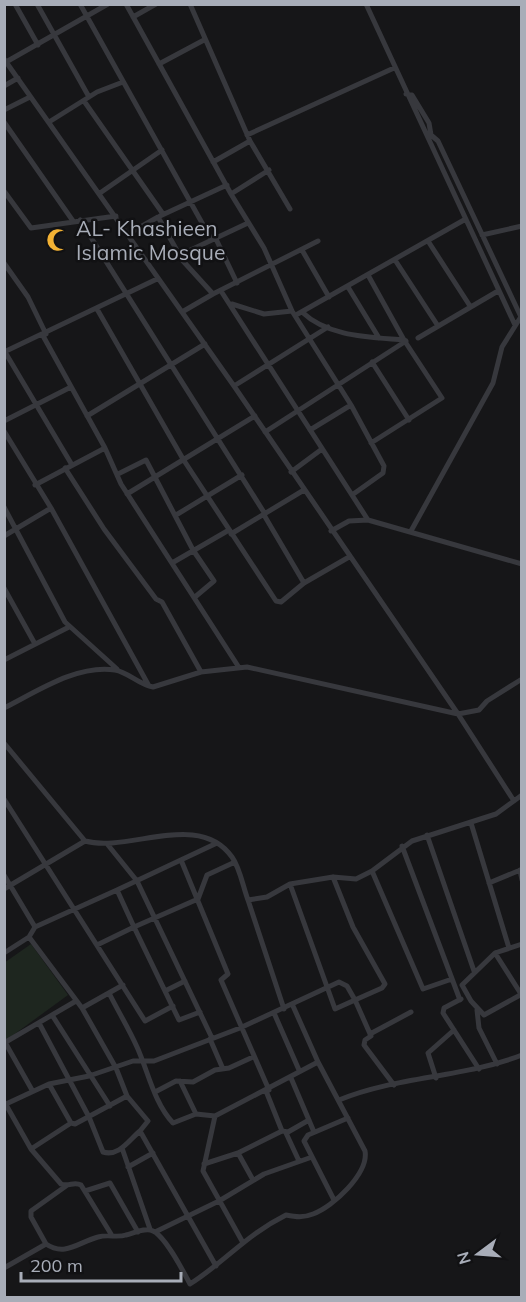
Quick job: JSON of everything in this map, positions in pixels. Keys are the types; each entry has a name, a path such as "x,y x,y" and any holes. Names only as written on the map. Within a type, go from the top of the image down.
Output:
{"street":[{"path":"15,4 38,45"},
{"path":"37,4 86,99 133,170 180,255 213,294"},
{"path":"80,4 237,284"},
{"path":"108,4 55,36 5,61 255,416 331,531 458,714 514,801"},
{"path":"126,4 311,338 351,405 384,471 352,495"},
{"path":"133,17 156,4"},
{"path":"189,4 248,138 291,209"},
{"path":"366,4 515,326"},
{"path":"159,64 204,40"},
{"path":"213,162 248,138 394,68"},
{"path":"4,86 18,78"},
{"path":"49,122 86,99 123,82"},
{"path":"406,94 412,95 429,123 430,133 438,141 521,316 500,352 493,383 411,531"},
{"path":"4,110 30,97"},
{"path":"4,122 73,221"},
{"path":"100,193 162,150"},
{"path":"231,194 269,170"},
{"path":"128,234 190,200 227,185"},
{"path":"4,191 31,228 116,216"},
{"path":"80,220 242,475 304,583"},
{"path":"230,303 264,314 297,312 348,287 464,220"},
{"path":"180,255 248,223"},
{"path":"482,235 522,226"},
{"path":"182,312 318,241"},
{"path":"428,241 470,306"},
{"path":"302,250 328,297"},
{"path":"395,260 438,326"},
{"path":"4,263 28,297 44,334 127,494 238,666"},
{"path":"368,275 405,341 442,398 371,443"},
{"path":"6,352 157,279"},
{"path":"348,287 379,338"},
{"path":"221,291 368,520"},
{"path":"418,338 498,291"},
{"path":"97,309 138,382 164,422 183,459 277,602 304,583 350,557"},
{"path":"297,312 316,323 358,336 405,341"},
{"path":"234,386 328,327"},
{"path":"265,432 405,341"},
{"path":"4,342 6,352 72,465"},
{"path":"87,416 138,382 205,344"},
{"path":"372,362 409,420"},
{"path":"4,420 71,387"},
{"path":"310,430 351,405"},
{"path":"127,494 217,437 255,416"},
{"path":"5,434 51,508 149,686"},
{"path":"35,485 105,448"},
{"path":"291,472 322,449"},
{"path":"118,474 145,459 193,550 214,582 195,597"},
{"path":"65,468 104,529 156,599 162,602 201,672"},
{"path":"176,515 242,475"},
{"path":"172,563 304,490"},
{"path":"4,507 69,627 118,670 149,686 201,672 238,666 336,685 458,714 479,710 487,701 522,679"},
{"path":"4,536 51,508"},
{"path":"331,531 350,521 368,520 522,564"},
{"path":"4,588 35,644"},
{"path":"4,660 69,627"},
{"path":"4,708 70,676 104,669 118,670"},
{"path":"4,743 85,841 108,845 169,833 199,837 217,843 235,862 284,1009"},
{"path":"248,900 267,897 290,884 333,877 356,879 372,871 402,846 427,835 501,812 522,795"},
{"path":"4,799 145,1021 173,1006"},
{"path":"471,823 509,948"},
{"path":"427,835 474,971"},
{"path":"4,889 85,841"},
{"path":"4,953 29,937 35,927 217,843"},
{"path":"108,845 136,881 200,1012 223,1069"},
{"path":"402,846 460,1000"},
{"path":"181,860 228,974 221,980 284,1132 299,1161"},
{"path":"97,945 198,899 207,875 235,862"},
{"path":"489,883 520,870 522,880"},
{"path":"372,871 423,989 452,979"},
{"path":"4,875 35,927"},
{"path":"290,884 336,1010 385,984 353,927 333,877"},
{"path":"117,890 181,1020 200,1012"},
{"path":"29,937 82,1008 116,1068 127,1096 148,1122 122,1148 112,1153 103,1152 89,1117 39,1023"},
{"path":"497,1064 481,1031 477,1009 462,985 495,953 522,944"},
{"path":"477,1009 488,1015 521,994 495,953"},
{"path":"165,991 185,981"},
{"path":"66,1186 61,1185 31,1149 5,1103 49,1084 89,1076 133,1061 154,1061 240,1028 293,1005 326,987 342,982 355,1000 370,1034"},
{"path":"82,1008 123,985"},
{"path":"109,993 139,1050 141,1062 155,1092 173,1123 196,1114 215,1116 267,1091 291,1078 299,1070 318,1062"},
{"path":"468,996 443,1011 479,1069"},
{"path":"32,1090 5,1044 76,1001"},
{"path":"122,1148 153,1230 190,1284 216,1266 242,1241 286,1215 294,1218 313,1214 334,1200 354,1182 366,1157 318,1062 293,1005"},
{"path":"394,1085 364,1045 370,1034 411,1012"},
{"path":"274,1013 299,1070"},
{"path":"52,1015 110,1106"},
{"path":"436,1078 428,1053 454,1030"},
{"path":"339,1100 394,1085 479,1069 522,1054"},
{"path":"155,1092 180,1081 193,1082 253,1058"},
{"path":"291,1078 314,1132"},
{"path":"180,1081 196,1114"},
{"path":"49,1084 71,1123"},
{"path":"31,1149 71,1123 75,1124 127,1096"},
{"path":"215,1116 203,1171 242,1241"},
{"path":"334,1200 304,1141 308,1135 348,1118"},
{"path":"204,1164 238,1153 309,1120"},
{"path":"140,1131 216,1266"},
{"path":"128,1167 153,1153"},
{"path":"238,1153 253,1180"},
{"path":"111,1234 78,1183 66,1186 32,1211 31,1217 46,1244 55,1250 63,1251 97,1237 111,1234 123,1236 153,1230 219,1201 253,1180 312,1157"},
{"path":"85,1191 110,1183 138,1232"},
{"path":"4,1268 46,1244"}],"shaded area":[{"path":"31,944 68,995 5,1041 4,963"}],"place":[{"name":"AL- Khashieen Islamic Mosque","path":"58,240"}]}
